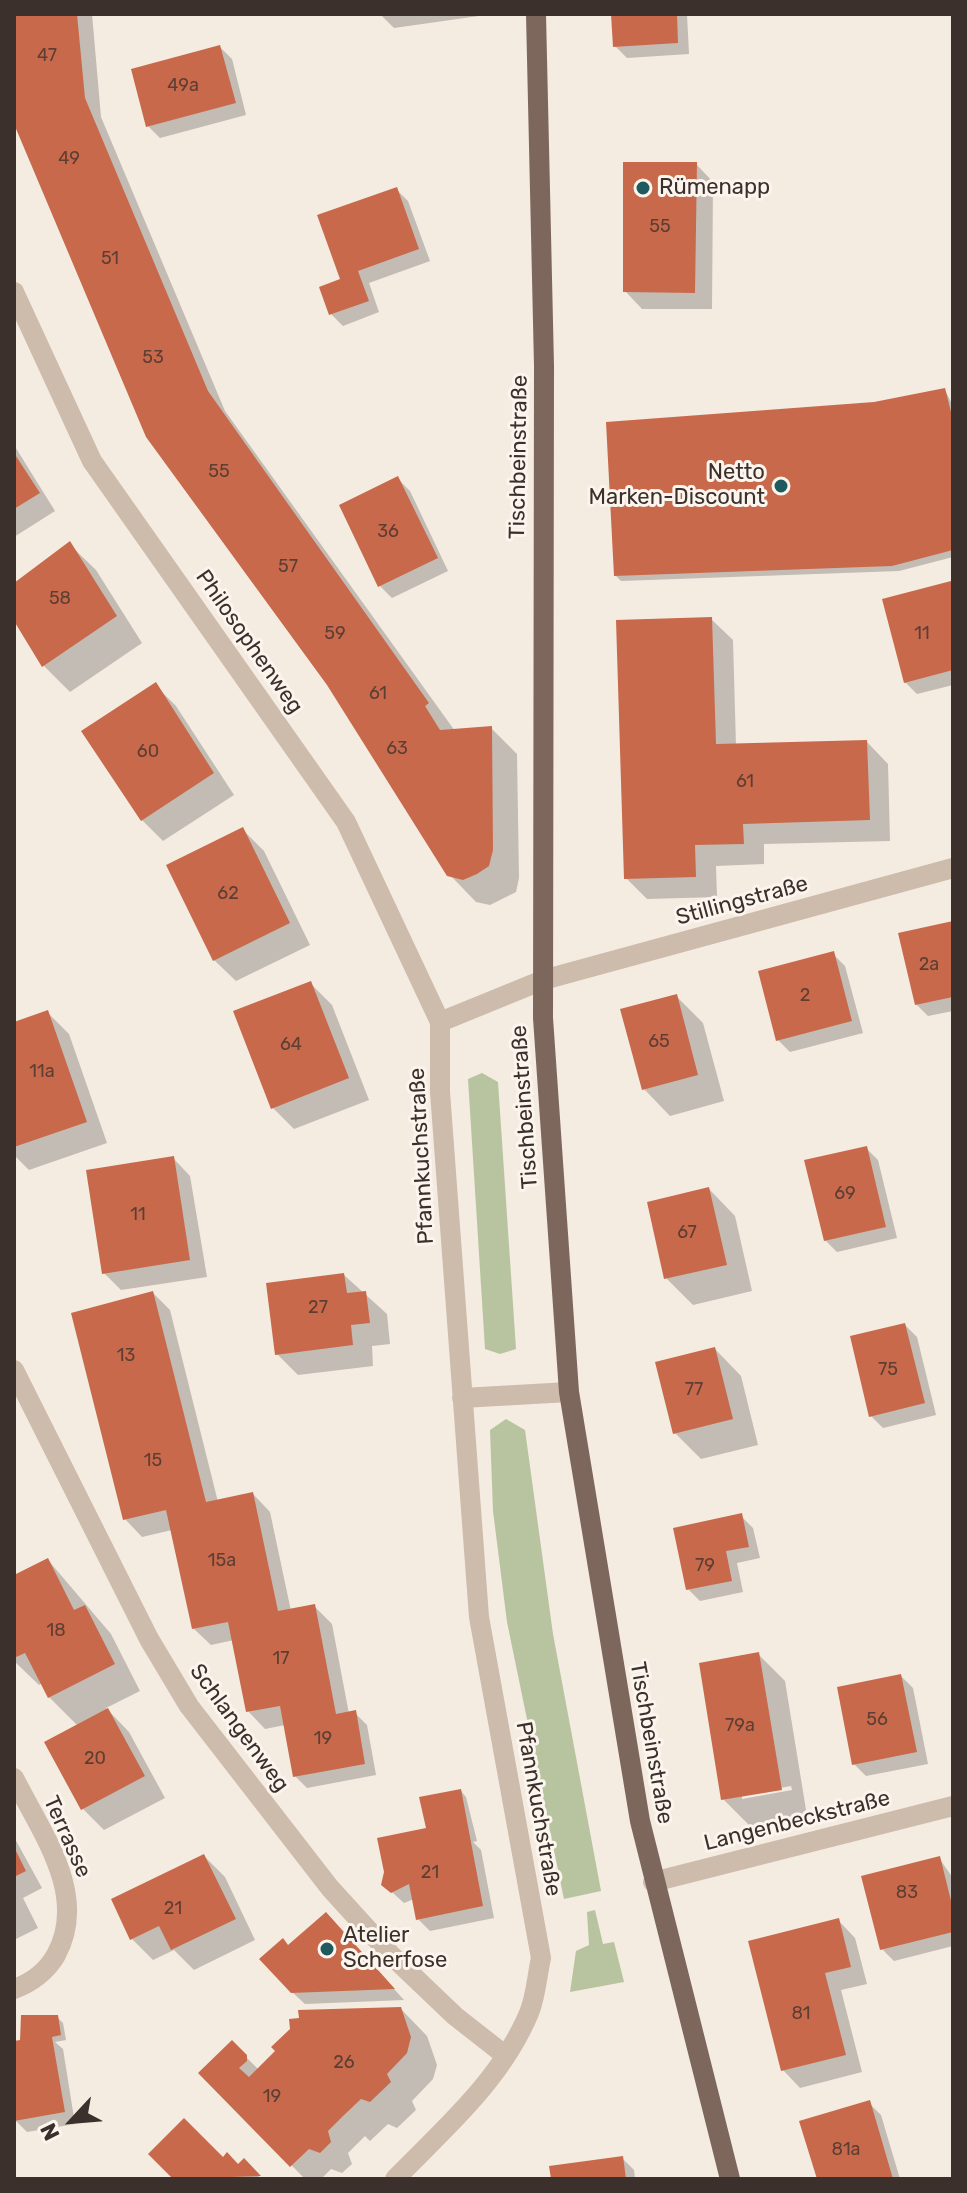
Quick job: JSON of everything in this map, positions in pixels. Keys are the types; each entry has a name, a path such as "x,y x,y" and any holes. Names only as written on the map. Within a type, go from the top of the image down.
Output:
{"main road":[{"name":"Tischbeinstraße","path":"536,14 544,366 543,980 569,1392 608,1646 653,1882 730,2179"}],"street":[{"name":"Philosophenweg","path":"14,292 92,461 346,822 440,1022"},
{"name":"Stillingstraße","path":"543,980 953,868"},
{"path":"440,1022 543,980"},
{"name":"Pfannkuchstraße","path":"395,2179 484,2088 506,2056 530,2011 541,1958 479,1617 440,1092 440,1022"},
{"name":"Schlangenweg","path":"14,1370 143,1626 189,1706 330,1888 391,1955 455,2016 506,2056"},
{"path":"462,1398 569,1392"},
{"name":"Terrasse","path":"14,1778 60,1870 70,1906 66,1937 49,1968 14,1989"},
{"name":"Langenbeckstraße","path":"653,1882 953,1806"}],"green space":[{"path":"482,1073 498,1082 516,1349 500,1354 485,1349 468,1079"},
{"path":"506,1419 525,1430 553,1634 601,1891 564,1899 507,1622 493,1511 490,1430"},
{"path":"595,1910 603,1944 614,1942 624,1982 570,1992 576,1951 589,1945 587,1912"}],"building":[{"path":"14,14 77,14 85,98 208,391 429,703 425,706 440,730 492,726 493,850 489,866 477,874 463,880 447,876 327,685 146,437 14,124"},
{"path":"611,14 677,14 678,43 613,47"},
{"path":"220,45 236,103 146,127 131,69"},
{"path":"623,162 697,162 695,293 623,292"},
{"path":"397,187 419,249 358,271 369,301 329,315 319,287 340,279 317,215"},
{"name":"Netto Marken-Discount","path":"945,388 953,420 953,550 892,566 614,576 606,422 874,402"},
{"path":"14,453 40,493 14,509"},
{"path":"398,476 438,558 378,587 339,505"},
{"path":"70,541 117,616 42,667 14,621 14,583"},
{"path":"951,581 953,670 904,683 882,599"},
{"path":"712,617 716,744 867,740 870,820 743,824 744,844 695,845 696,877 624,879 616,620"},
{"path":"156,682 214,773 141,821 81,731"},
{"path":"243,827 290,923 213,961 166,865"},
{"path":"953,921 953,997 915,1005 898,933"},
{"path":"834,951 852,1021 776,1041 758,971"},
{"path":"311,981 349,1078 271,1109 233,1011"},
{"path":"677,994 698,1075 642,1090 620,1009"},
{"path":"48,1010 87,1122 14,1147 14,1022"},
{"path":"867,1146 886,1227 824,1241 804,1160"},
{"path":"174,1156 190,1260 102,1274 86,1170"},
{"path":"709,1187 727,1265 664,1279 647,1202"},
{"path":"344,1273 347,1293 366,1291 370,1323 351,1325 353,1345 275,1355 266,1283"},
{"path":"153,1291 206,1502 253,1492 278,1611 315,1604 336,1714 356,1710 365,1764 293,1777 280,1706 246,1712 228,1622 192,1629 166,1510 123,1520 71,1313"},
{"path":"905,1323 925,1403 869,1417 850,1336"},
{"path":"715,1347 733,1419 673,1434 655,1362"},
{"path":"742,1513 749,1547 726,1551 732,1581 686,1590 673,1528"},
{"path":"48,1558 74,1610 85,1605 115,1664 48,1698 25,1653 14,1658 14,1575"},
{"path":"759,1652 782,1790 721,1800 699,1663"},
{"path":"901,1674 917,1752 852,1765 837,1687"},
{"path":"108,1708 145,1776 81,1810 44,1742"},
{"path":"461,1789 483,1906 416,1920 409,1884 391,1893 381,1885 384,1872 377,1838 426,1828 419,1797"},
{"path":"14,1847 26,1871 14,1877"},
{"path":"204,1854 236,1919 171,1950 159,1926 130,1940 111,1899"},
{"path":"940,1856 953,1909 953,1932 880,1950 861,1876"},
{"path":"326,1912 395,1989 291,1993 259,1959 283,1938 288,1945"},
{"path":"839,1918 851,1967 825,1973 846,2055 781,2071 748,1941"},
{"path":"401,2007 411,2037 407,2053 387,2074 391,2082 370,2102 361,2099 328,2131 331,2142 320,2153 309,2149 290,2167 198,2073 232,2040 247,2055 247,2061 239,2068 249,2077 275,2051 271,2047 290,2029 289,2019 299,2018 298,2010"},
{"path":"21,2015 58,2015 61,2035 52,2037 65,2112 14,2121 14,2041 20,2040"},
{"path":"870,2100 893,2179 817,2179 799,2121"},
{"path":"184,2118 223,2157 227,2152 238,2164 244,2158 261,2176 173,2179 148,2154"},
{"path":"623,2156 626,2179 551,2179 549,2166"}],"place":[{"name":"Rümenapp","path":"643,188"},
{"name":"Netto Marken-Discount","path":"781,486"},
{"name":"Atelier Scherfose","path":"327,1949"}]}
